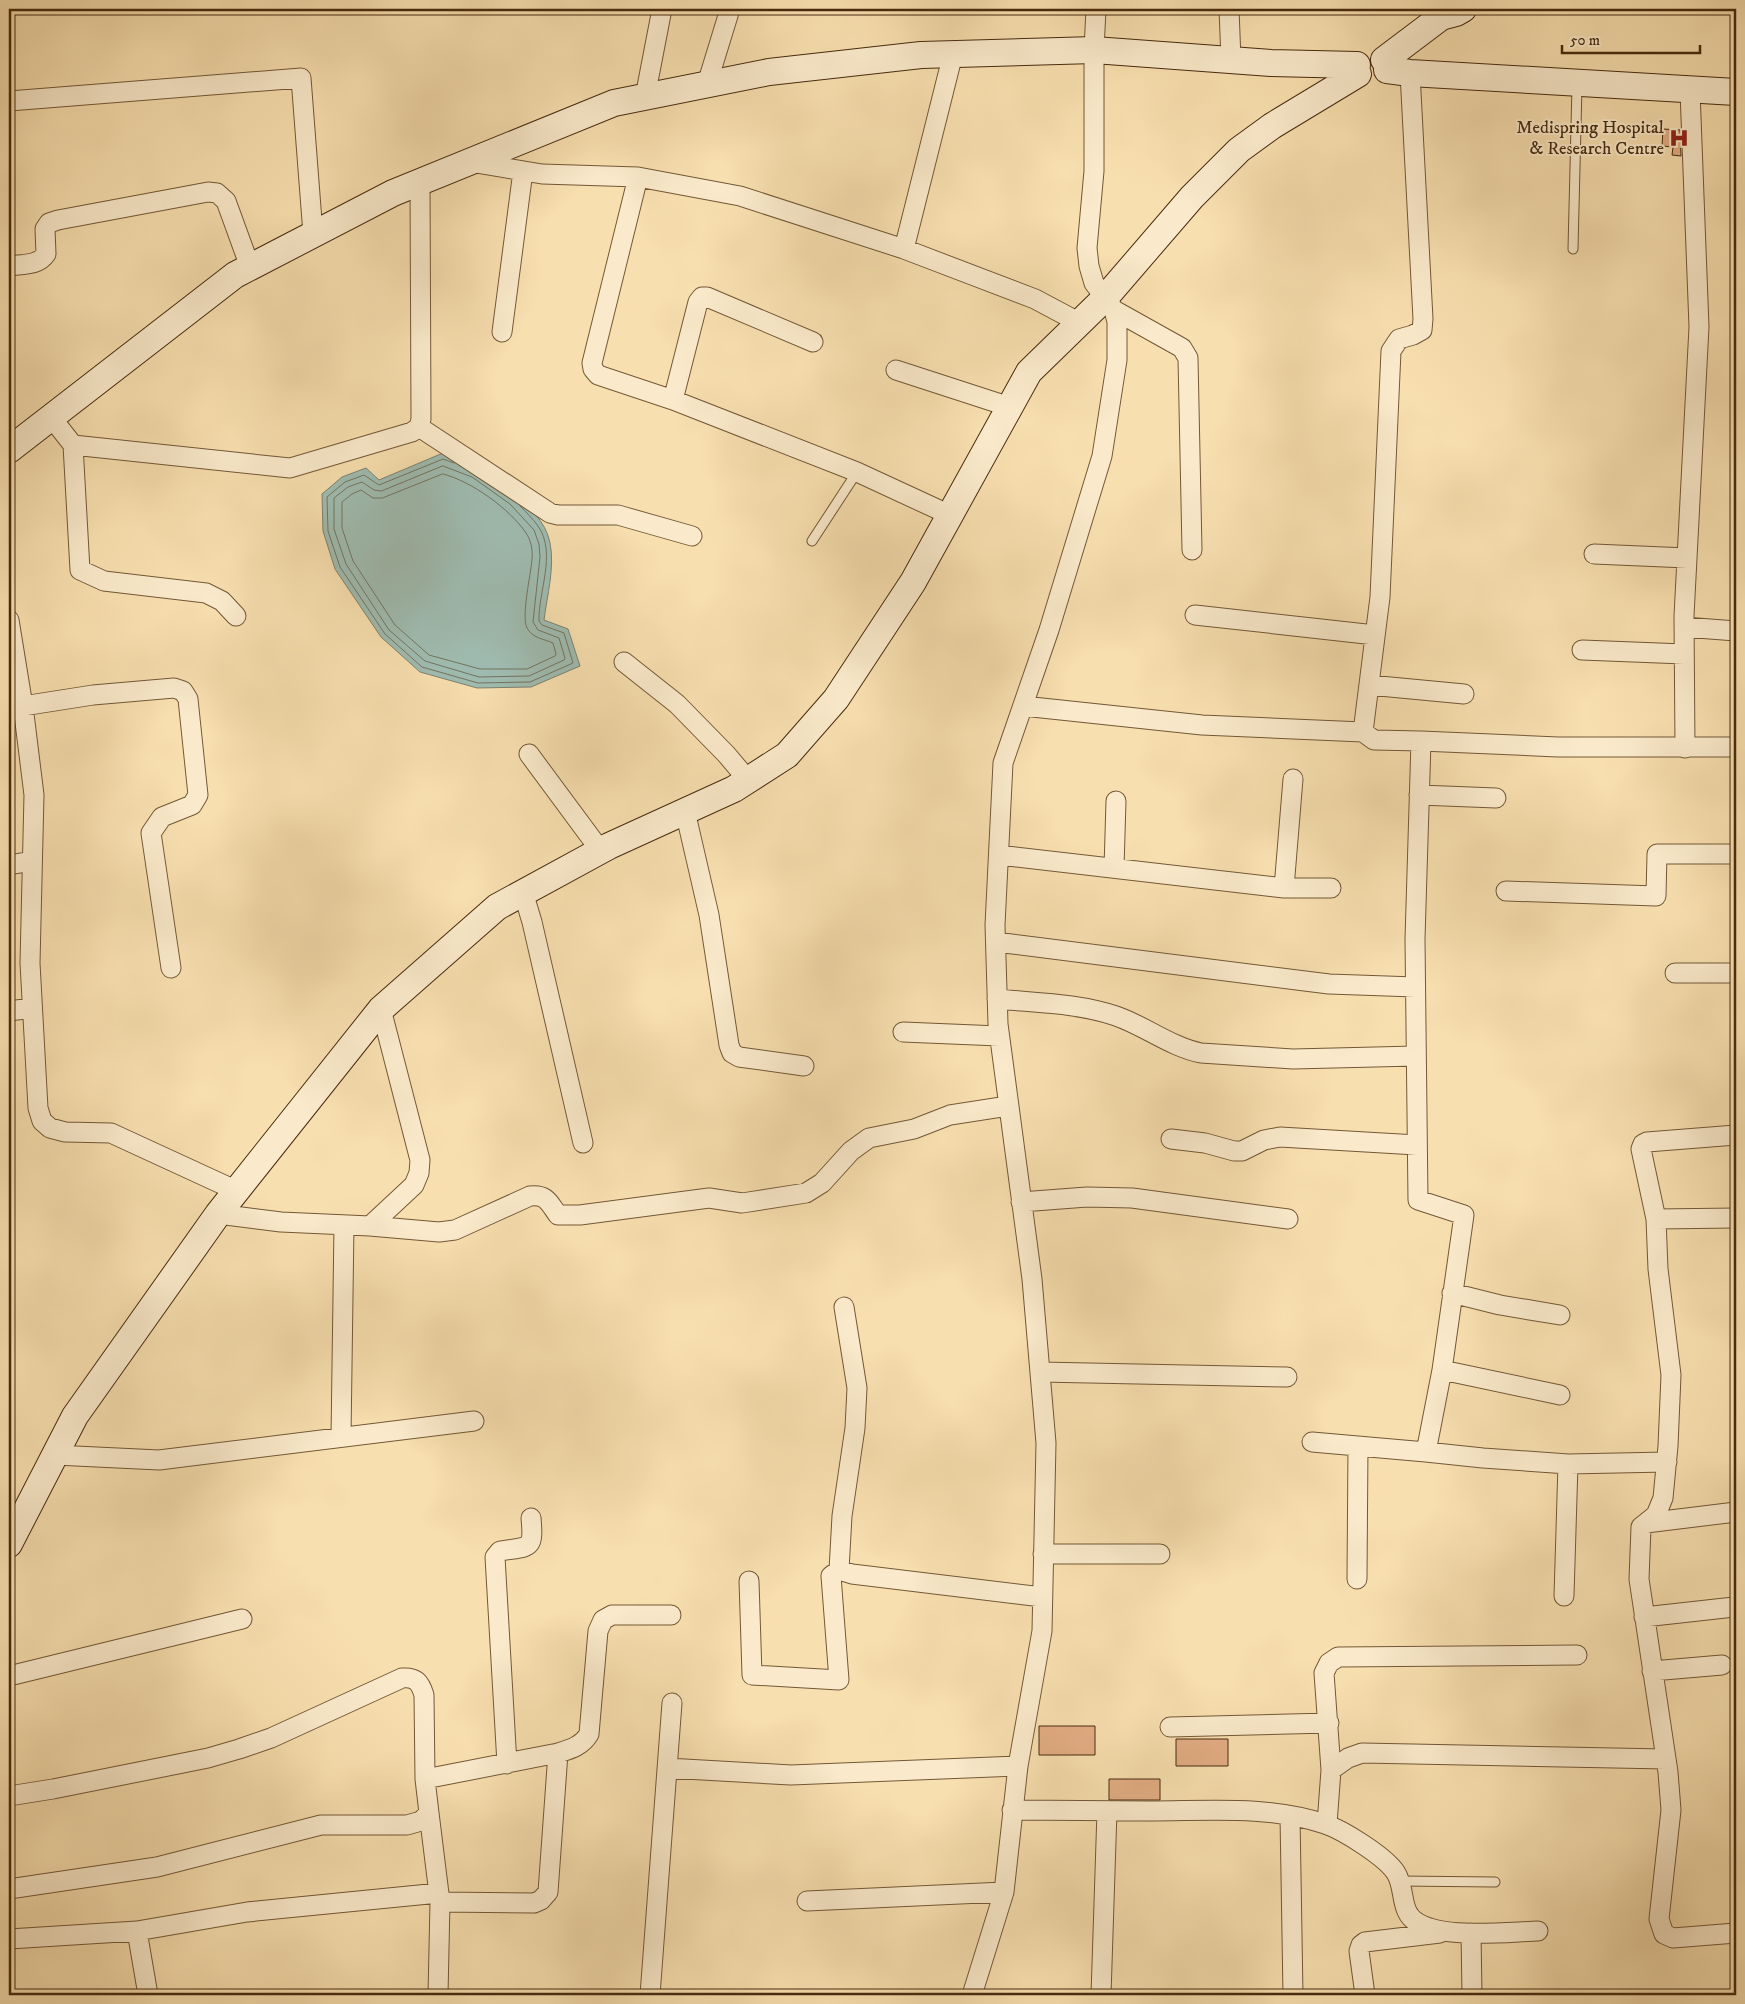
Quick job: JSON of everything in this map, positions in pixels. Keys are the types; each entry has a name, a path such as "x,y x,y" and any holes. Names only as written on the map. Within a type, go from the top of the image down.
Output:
{"street":[{"path":"645,97 662,9"},
{"path":"707,84 730,9"},
{"path":"972,1995 1004,1892 1018,1766 1042,1631 1046,1443 1032,1278 1000,1036 996,942 1003,764 1049,630 1102,456 1117,360 1116,322 1110,304 1094,283 1089,266 1087,248 1094,171 1096,9"},
{"path":"1229,9 1231,60"},
{"path":"1394,68 1449,12"},
{"path":"9,450 235,274 393,193 614,103 769,72 921,55 1094,50 1358,70"},
{"path":"904,249 953,54"},
{"path":"9,1544 75,1416 218,1214 381,1009 497,907 600,850 734,789 787,755 836,699 913,582 1029,372 1080,322 1110,304 1192,197 1240,150 1272,126 1358,70 1363,57 1367,54 1376,54 1394,68 1578,84 1736,92"},
{"path":"1363,732 1380,597 1391,351 1398,339 1413,335 1422,330 1423,319 1394,68"},
{"path":"9,101 301,78 312,234"},
{"path":"1685,748 1684,627 1686,558 1699,327 1690,91"},
{"path":"468,162 542,174 638,177 740,196 904,249 1035,299 1080,322"},
{"path":"502,332 523,171"},
{"path":"638,177 592,363 593,369 598,375 673,400 858,472 950,515"},
{"path":"73,445 290,468 412,432 419,427 421,419 420,182"},
{"path":"9,266 35,263 43,258 46,254 45,229 49,224 58,220 208,192 218,194 226,201 250,267"},
{"path":"673,400 698,302 702,297 708,297 813,342"},
{"path":"1110,304 1182,348 1188,358 1192,550"},
{"path":"896,370 1010,407"},
{"path":"51,417 73,445 80,570 104,581 206,593 222,601 236,616"},
{"path":"419,427 550,513 558,515 618,515 692,536"},
{"path":"1594,554 1686,558"},
{"path":"1195,615 1375,635"},
{"path":"9,620 19,713 34,795 30,963 38,1108 42,1121 50,1128 65,1132 111,1133 237,1191"},
{"path":"1684,627 1736,631"},
{"path":"1582,650 1684,654"},
{"path":"624,662 676,704 726,754 748,780"},
{"path":"1369,685 1464,694"},
{"path":"19,713 93,695 174,688 183,691 188,699 198,795 192,806 162,816 151,833 170,968"},
{"path":"1023,706 1202,725 1363,732 1374,740 1558,747 1736,747"},
{"path":"1420,741 1414,940 1418,1200 1464,1215 1442,1370 1426,1452"},
{"path":"529,754 600,850"},
{"path":"1284,888 1292,779"},
{"path":"1419,795 1496,798"},
{"path":"1114,868 1116,800"},
{"path":"684,811 709,915 732,1053 738,1057 804,1066"},
{"path":"1506,891 1656,896 1658,854 1736,854"},
{"path":"999,855 1284,888 1331,888"},
{"path":"9,865 32,861"},
{"path":"523,892 532,922 583,1143"},
{"path":"996,942 1329,984 1415,987"},
{"path":"1675,973 1736,973"},
{"path":"997,999 1097,1010 1145,1028 1190,1051 1201,1053 1293,1059 1416,1056"},
{"path":"9,1011 32,1008"},
{"path":"370,1226 414,1186 419,1173 420,1160 381,1009"},
{"path":"903,1032 1000,1036"},
{"path":"218,1214 281,1222 370,1226 440,1232 456,1230 530,1196 539,1195 545,1198 558,1216 580,1215 710,1198 742,1202 806,1192 822,1183 850,1151 869,1138 914,1129 950,1115 1008,1106"},
{"path":"1736,1134 1642,1144 1641,1149 1656,1219 1658,1269 1671,1375 1667,1462 1663,1498 1656,1515 1641,1527 1639,1570 1644,1617 1666,1759 1671,1810 1659,1919 1664,1934 1673,1938 1736,1934"},
{"path":"1171,1139 1205,1143 1234,1151 1242,1151 1264,1140 1280,1137 1417,1145"},
{"path":"1021,1202 1087,1197 1132,1198 1288,1219"},
{"path":"1656,1219 1736,1218"},
{"path":"341,1438 344,1225"},
{"path":"1452,1293 1500,1305 1560,1314"},
{"path":"749,1581 752,1675 839,1680 831,1576 839,1570 842,1516 855,1428 857,1388 844,1307"},
{"path":"1442,1370 1560,1394"},
{"path":"1040,1372 1287,1377"},
{"path":"55,1455 159,1460 474,1421"},
{"path":"1312,1442 1568,1464 1667,1462"},
{"path":"1357,1579 1358,1446"},
{"path":"1564,1596 1568,1464"},
{"path":"1646,1524 1736,1512"},
{"path":"506,1764 495,1557 500,1551 525,1547 530,1544 533,1538 531,1518"},
{"path":"1043,1554 1160,1554"},
{"path":"839,1570 852,1574 1042,1597"},
{"path":"1644,1617 1734,1607"},
{"path":"425,1779 558,1753 579,1746 585,1742 590,1734 598,1631 603,1620 612,1615 671,1615"},
{"path":"9,1676 242,1619"},
{"path":"1327,1824 1331,1770 1324,1673 1329,1663 1338,1657 1576,1655"},
{"path":"1652,1671 1722,1665"},
{"path":"9,1796 208,1758 239,1749 271,1738 402,1678 412,1678 421,1684 424,1695 425,1779 440,1897 438,1995"},
{"path":"650,1995 672,1703"},
{"path":"1170,1727 1329,1723"},
{"path":"9,1939 137,1931 247,1912 440,1897 534,1903 546,1897 548,1892 558,1753"},
{"path":"1331,1770 1348,1758 1362,1753 1666,1759"},
{"path":"667,1768 791,1775 1018,1766"},
{"path":"1012,1810 1242,1809 1327,1824 1340,1830 1383,1858 1396,1874 1402,1898 1410,1917 1419,1924 1446,1932"},
{"path":"1101,1995 1107,1810"},
{"path":"9,1889 157,1867 321,1825 407,1825 420,1821 429,1813"},
{"path":"1290,1816 1293,1995"},
{"path":"807,1901 1004,1892"},
{"path":"137,1931 148,1995"},
{"path":"1365,1995 1359,1951 1361,1945 1365,1942 1446,1932 1538,1932"},
{"path":"1471,1933 1472,1995"}],"lane":[{"path":"1573,250 1578,84"},
{"path":"812,541 858,472"},
{"path":"1399,1881 1495,1882"}],"water":[{"path":"443,453 507,489 535,514 545,528 550,543 552,562 544,620 568,629 580,666 531,687 477,688 420,672 381,637 335,569 323,531 322,494 342,477 366,468 379,480"}],"building":[{"path":"1663,129 1680,130 1681,156 1672,155 1673,147 1662,146"},
{"path":"1039,1726 1095,1726 1095,1755 1039,1755"},
{"path":"1176,1739 1228,1739 1228,1766 1176,1766"},
{"path":"1109,1779 1160,1779 1160,1800 1109,1800"}],"place":[{"name":"Medispring Hospital & Research Centre","path":"1679,138"}]}
